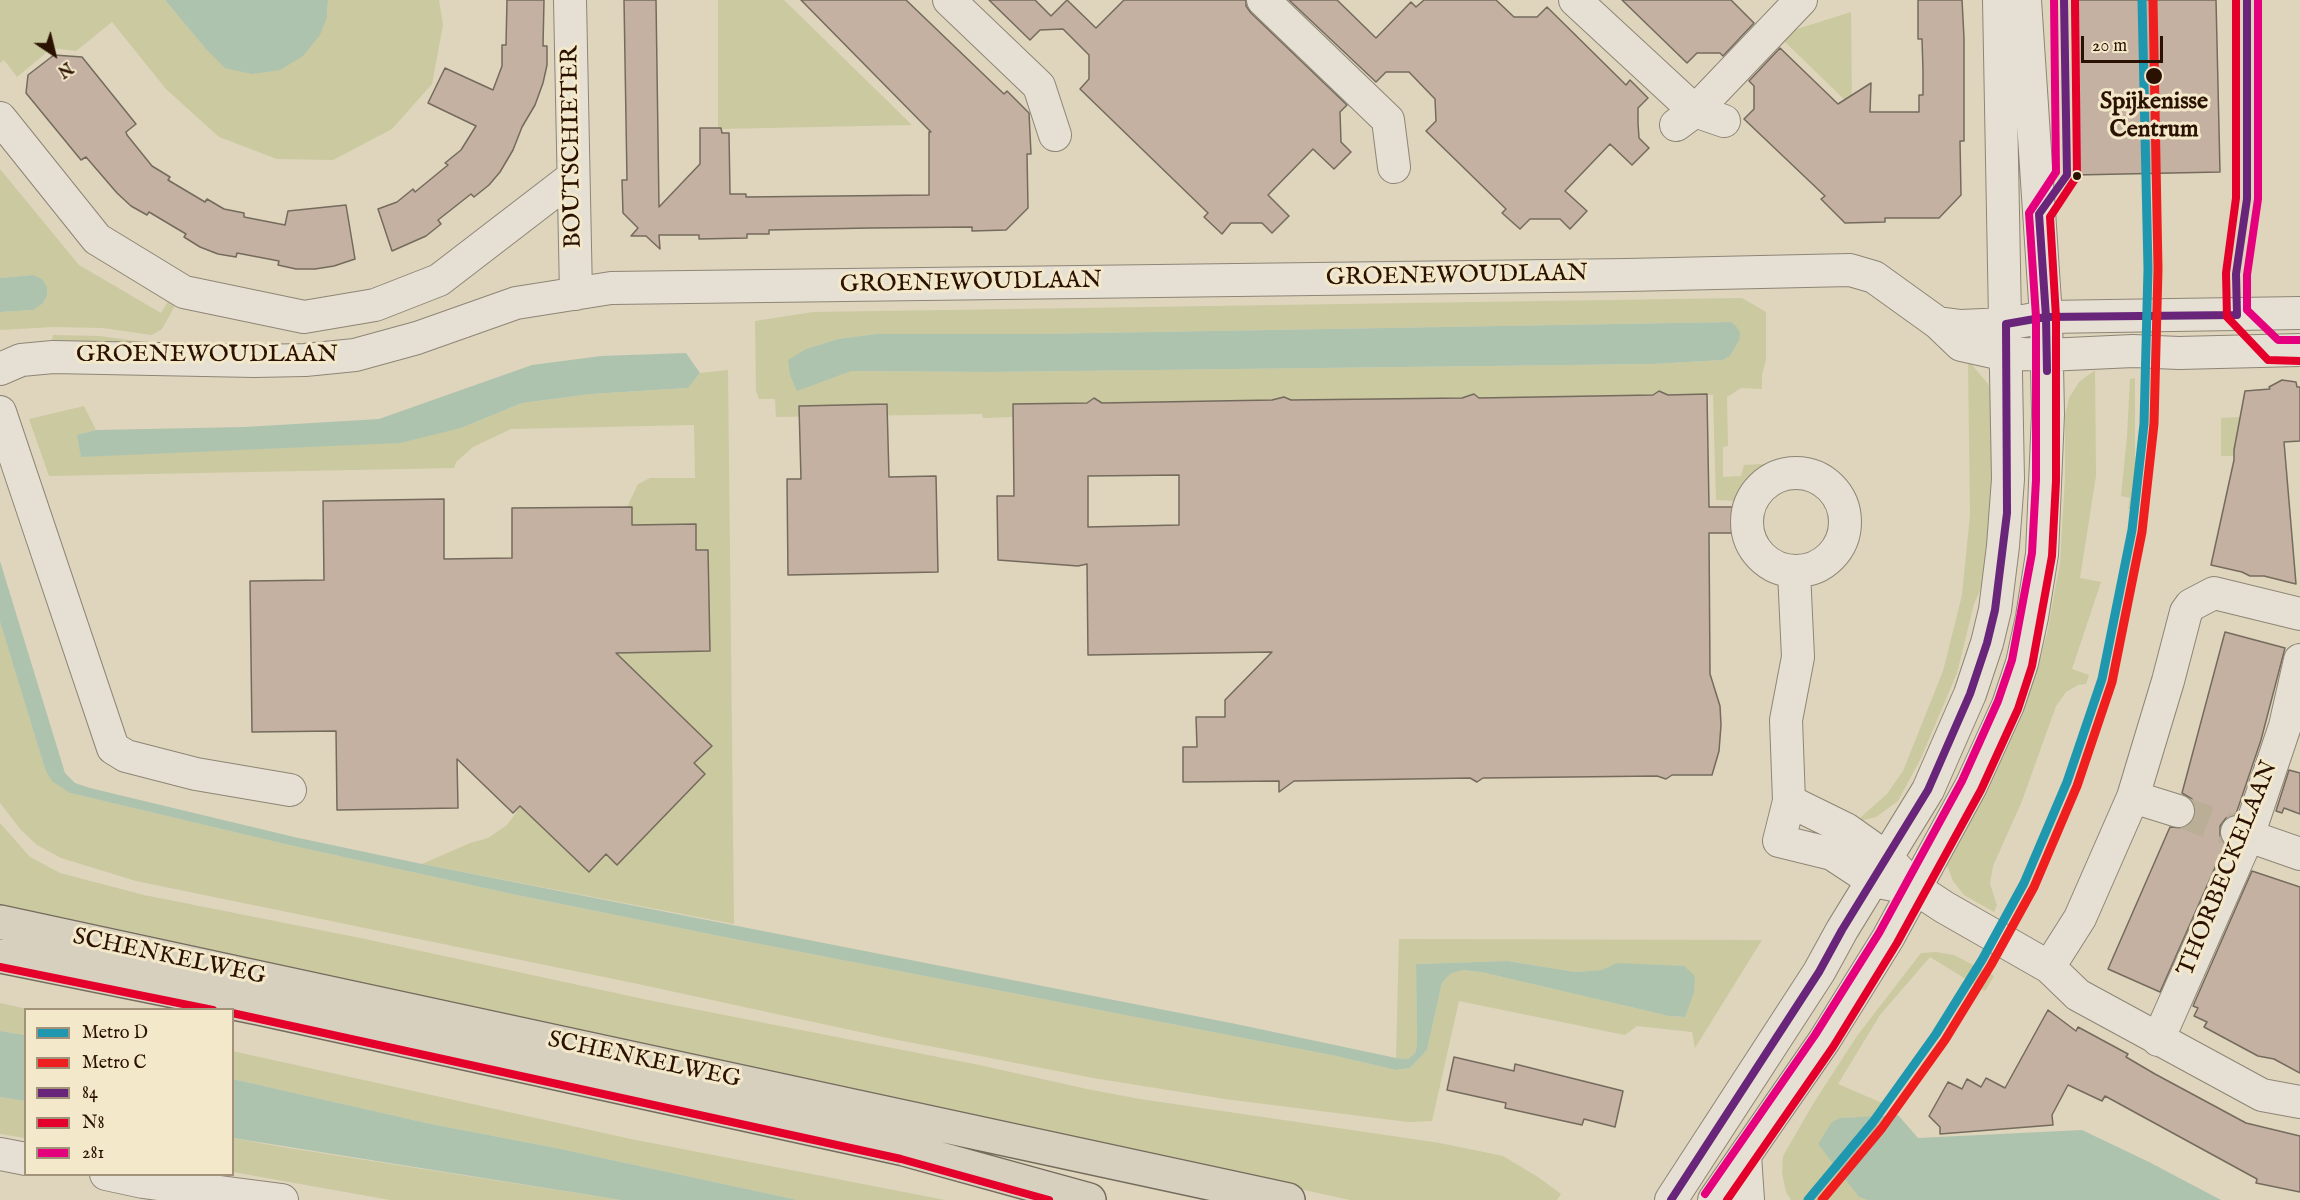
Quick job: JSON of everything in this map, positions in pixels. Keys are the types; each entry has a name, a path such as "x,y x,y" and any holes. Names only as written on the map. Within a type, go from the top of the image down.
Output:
{"main road":[{"name":"SCHENKELWEG","path":"0,922 1288,1200"},
{"name":"SCHENKELWEG","path":"0,956 259,1008 903,1149 1089,1200"}],"street":[{"name":"BOUTSCHIETER","path":"570,0 576,294"},
{"path":"949,0 1039,86 1055,135"},
{"path":"1263,0 1388,120 1394,167"},
{"path":"1575,0 1686,118 1724,122"},
{"path":"1686,118 1801,0"},
{"path":"1671,1200 1819,972 1842,930 1928,790 1947,750 1987,643 1995,610 2007,513 2008,415 1999,0"},
{"path":"1714,1200 1824,1041 1888,938 1992,744 2022,663 2042,554 2047,469 2046,317 2025,0"},
{"path":"0,118 97,239 184,292 304,316 375,305 439,280 573,177"},
{"name":"GROENEWOUDLAAN","path":"0,369 21,360 53,357 254,361 305,360 355,355 417,338 516,303 611,288 1638,275 1850,270 1874,277 1938,323 1961,345 2005,338"},
{"path":"2005,338 2046,317 2300,313"},
{"path":"2005,338 2047,355 2133,351 2190,353 2300,350"},
{"path":"0,412 113,748 126,756 196,774 290,790"},
{"path":"1794,572 1798,657 1786,720 1789,801 1779,841 1880,869 2049,967 2078,995 2158,1040 2262,1095 2300,1102"},
{"path":"2049,967 2080,918 2133,797 2168,681 2183,620 2192,605 2214,593 2300,614"},
{"name":"THORBECKELAAN","path":"2158,1040 2285,726 2300,660"},
{"path":"2133,797 2178,811"},
{"path":"1789,801 1846,829 1880,869"},
{"path":"2242,834 2300,854"},
{"path":"0,1154 24,1159"},
{"path":"1745,1155 1748,1200"},
{"path":"110,1176 141,1191 282,1200"}],"shaded area":[{"path":"0,0 165,0 205,48 327,17 328,0 439,0 443,25 432,84 392,129 333,160 277,159 219,137 166,89 112,22 76,51 52,48 17,77 4,60 0,63"},
{"path":"165,0 328,0 327,17 320,35 303,56 280,70 252,74 225,68"},
{"path":"718,0 784,0 912,125 718,129"},
{"path":"1851,12 1852,107 1781,38 1788,32"},
{"path":"0,169 79,265 161,313 170,298 177,302 162,329 152,335 103,328 54,327 0,330 0,312 33,310 33,275 0,278"},
{"path":"33,275 42,279 47,287 47,295 43,303 33,310 0,312 0,278"},
{"path":"1742,298 1766,312 1766,360 1762,375 1762,389 1741,388 1727,397 1728,446 1723,447 1723,477 1741,476 1744,465 1763,464 1764,468 1755,475 1737,501 1716,500 1713,395 1666,395 1660,392 1653,395 1478,398 1472,395 1464,398 1290,400 1283,397 1276,400 1101,403 1094,400 1087,403 1013,404 1013,417 983,418 982,414 776,417 775,399 759,399 756,391 755,321 813,312","holes":["1730,322 1736,326 1739,341 1730,356 1723,360 1652,364 990,372 851,371 806,349 838,339 875,334 1036,334"]},
{"path":"1731,322 1740,333 1739,341 1730,356 1723,360 1652,364 990,372 851,371 797,391 790,375 788,360 806,349 838,339 875,334 1036,334"},
{"path":"53,335 100,336 157,344 50,349"},
{"path":"686,353 700,373 688,388 591,394 522,403 461,428 400,443 81,457 77,435 96,430 245,427 379,419 532,365 601,356"},
{"path":"1968,360 1988,384 1995,402 1992,563 1974,604 1957,673 1921,758 1898,801 1876,817 1860,821 1861,817 1887,794 1903,771 1943,671 1962,595 1970,515"},
{"path":"728,370 734,924 422,864 470,843 488,838 507,825 524,802 601,643 633,621 628,505 638,484 650,478 695,478 694,425 511,429 473,447 456,462 454,468 49,476 29,419 84,406 96,430 78,435 81,457 461,428 522,403 591,394 688,388 700,373"},
{"path":"2095,370 2096,476 2080,578 2101,582 2072,669 2089,675 2086,684 2078,685 2066,692 2056,706 2022,801 1993,866 1990,884 1997,905 1994,912 1964,895 1953,881 1946,863 2035,676 2047,634 2060,562 2065,477 2065,416 2069,398 2079,382"},
{"path":"2135,378 2136,510 2128,509 2130,498 2121,496 2130,379"},
{"path":"2240,417 2234,450 2241,456 2221,456 2221,418"},
{"path":"0,561 65,773 75,783 90,788 294,837 422,864 1236,1024 1396,1058 1408,1059 1415,1053 1417,1044 1416,964 1508,961 1575,972 1602,970 1617,963 1684,966 1695,976 1694,992 1685,1017 1669,1016 1481,972 1462,970 1450,974 1442,983 1427,1050 1410,1068 1396,1070 1336,1056 512,894 289,845 70,793 52,781 45,769 0,622"},
{"path":"0,622 45,769 70,793 289,845 512,894 1336,1056 1396,1070 1410,1068 1427,1050 1442,983 1450,974 1462,970 1481,972 1669,1016 1684,1017 1618,963 1603,970 1575,972 1508,961 1416,964 1417,1044 1415,1053 1408,1059 1396,1058 1399,939 1762,940 1695,1048 1692,1032 1637,1026 1625,1035 1459,1001 1432,1121 1408,1122 1225,1099 1093,1078 883,1037 136,881 61,858 37,845 21,830 0,803"},
{"path":"0,823 30,857 60,873 144,895 1087,1089 1140,1099 1440,1143 1503,1156 1561,1194 1557,1200 1350,1200 0,906"},
{"path":"1936,952 1954,955 1994,976 1985,991 1930,957 1880,1015 1838,1084 1882,1103 1871,1117 1840,1118 1859,1197 1868,1200 1791,1200 1786,1192 1782,1173 1783,1156 1813,1104 1857,1036 1921,953"},
{"path":"0,1003 24,1008 24,1035 0,1031"},
{"path":"0,1031 24,1035 24,1101 0,1097"},
{"path":"234,1051 631,1139 945,1200 798,1200 556,1148 431,1124 234,1079"},
{"path":"234,1079 431,1124 556,1148 798,1200 621,1200 234,1138"},
{"path":"0,1097 24,1101 24,1138 0,1134"},
{"path":"1898,1115 1918,1138 2082,1130 2221,1200 1868,1200 1859,1197 1818,1144 1832,1122 1840,1118"},
{"path":"234,1138 621,1200 390,1200 234,1172"}],"building":[{"path":"507,0 544,0 543,46 547,46 547,65 535,105 522,127 513,150 489,185 474,197 471,194 438,220 441,224 426,236 392,251 378,209 397,202 413,189 415,192 448,165 445,163 461,150 476,126 428,103 445,68 493,90 502,66 502,45 506,45"},
{"path":"624,0 656,0 659,207 700,164 700,128 721,128 722,133 729,133 730,194 746,194 746,197 929,195 929,132 931,132 801,0 906,0 1004,94 1007,91 1029,113 1031,154 1027,154 1028,208 1006,230 972,231 972,227 769,230 769,234 747,234 747,238 699,239 699,235 659,235 660,249 646,236 631,236 638,228 623,213 622,180 627,180"},
{"path":"989,0 1035,0 1051,16 1067,0 1096,28 1124,0 1246,0 1246,6 1251,13 1347,105 1340,112 1341,142 1351,152 1334,169 1313,149 1268,195 1289,216 1272,233 1262,223 1231,223 1222,234 1204,217 1208,213 1080,89 1089,79 1089,55 1063,29 1040,30 1030,40"},
{"path":"1289,0 1337,0 1376,38 1411,2 1416,7 1424,0 1496,0 1514,17 1537,17 1547,7 1626,85 1630,80 1648,98 1638,108 1638,123 1639,138 1649,148 1632,165 1610,144 1565,191 1587,211 1570,229 1560,219 1530,219 1520,229 1502,213 1506,209 1426,131 1436,121 1435,99 1409,72 1386,72 1376,82"},
{"path":"1622,0 1731,0 1754,23 1723,56 1720,53 1697,53 1687,63"},
{"path":"1918,0 1962,0 1964,141 1960,141 1961,195 1939,218 1885,218 1885,222 1845,223 1821,199 1825,196 1744,119 1754,109 1754,86 1749,81 1780,48 1838,104 1871,83 1870,112 1919,112 1919,95 1923,95 1923,70 1922,39 1918,39"},
{"path":"2072,0 2216,0 2220,172 2075,175"},
{"path":"54,55 82,57 136,124 126,132 127,135 152,166 170,177 168,180 205,202 207,199 224,209 244,213 244,217 285,225 288,211 346,205 355,259 334,266 296,269 278,265 279,261 237,253 236,257 218,254 200,247 184,237 186,234 149,212 147,215 131,206 86,157 81,160 26,93 28,75"},
{"path":"2282,380 2296,382 2297,387 2300,387 2300,441 2284,442 2296,584 2264,576 2250,576 2211,565 2234,460 2245,391 2270,389 2269,387"},
{"path":"1659,391 1668,395 1707,394 1709,507 1737,507 1737,533 1709,533 1710,674 1720,706 1721,725 1719,751 1712,775 1672,775 1666,779 1657,776 1483,778 1477,782 1470,778 1294,781 1279,792 1279,781 1183,782 1183,747 1197,747 1196,717 1225,717 1225,700 1272,652 1088,655 1087,564 1078,566 998,560 997,496 1014,496 1013,404 1087,403 1094,398 1102,403 1272,400 1284,397 1291,400 1462,398 1474,394 1479,398 1653,395","holes":["1179,475 1179,525 1088,527 1088,476"]},
{"path":"887,404 889,477 936,476 938,572 788,575 787,479 801,479 799,406"},
{"path":"444,499 444,559 512,558 512,508 632,507 632,525 696,524 696,550 708,550 710,651 616,653 712,746 694,763 705,774 617,865 606,854 589,872 520,806 513,813 457,759 458,808 337,810 336,731 252,732 250,581 324,580 323,501"},
{"path":"2225,632 2285,648 2261,740 2236,814 2226,818 2220,826 2220,836 2225,845 2160,992 2108,969 2170,827 2183,828 2190,825 2195,817 2196,808 2192,799 2182,793"},
{"path":"2289,770 2300,773 2300,814 2284,808 2282,813 2276,811"},
{"path":"2252,871 2300,887 2300,1073 2274,1059 2258,1056 2204,1027 2207,1022 2194,1016 2198,1008 2193,1006"},
{"path":"2048,1010 2076,1031 2078,1027 2128,1054 2126,1057 2155,1074 2246,1123 2300,1136 2300,1192 2256,1183 2257,1179 2105,1096 2102,1101 2068,1085 2052,1115 2053,1125 1940,1134 1940,1127 1929,1116 1948,1082 1962,1089 1967,1079 1981,1087 1986,1078 2005,1088"},
{"path":"1454,1057 1514,1071 1515,1064 1623,1091 1615,1127 1584,1119 1582,1125 1505,1108 1506,1103 1447,1090"}],"tunnel":[{"path":"2178,811 2237,832"}],"metro line":[{"name":"D","path":"1808,1200 1873,1122 1936,1034 1982,960 2024,883 2067,782 2102,679 2132,530 2144,424 2148,269 2142,0"},
{"name":"C","path":"1822,1200 1882,1128 1945,1040 1991,965 2034,887 2077,786 2112,682 2142,532 2154,424 2158,269 2153,0"}],"transit line":[{"name":"281","path":"1705,1194 1815,1035 1879,933 1962,781 1998,701 2012,660 2032,553 2036,480 2036,317 2029,213 2056,172 2054,0"},
{"name":"84","path":"2047,371 2039,214 2067,175 2064,0"},
{"name":"N8","path":"1727,1200 1833,1047 1897,943 1981,790 2018,709 2032,666 2052,556 2056,481 2056,317 2050,217 2077,176 2075,0"},
{"name":"N8","path":"2236,0 2236,198 2226,273 2227,317 2268,360 2300,361"},
{"name":"84","path":"1671,1200 1819,972 1842,930 1928,790 1970,694 1995,610 2007,513 2006,324 2046,317 2237,315 2236,274 2247,199 2247,0"},
{"name":"281","path":"2258,0 2258,199 2247,275 2247,310 2278,340 2300,340"},
{"name":"N8","path":"0,967 203,1008"},
{"name":"N8","path":"234,1013 901,1159 1049,1200"}],"place":[{"name":"Spijkenisse Centrum","path":"2154,76"}]}
